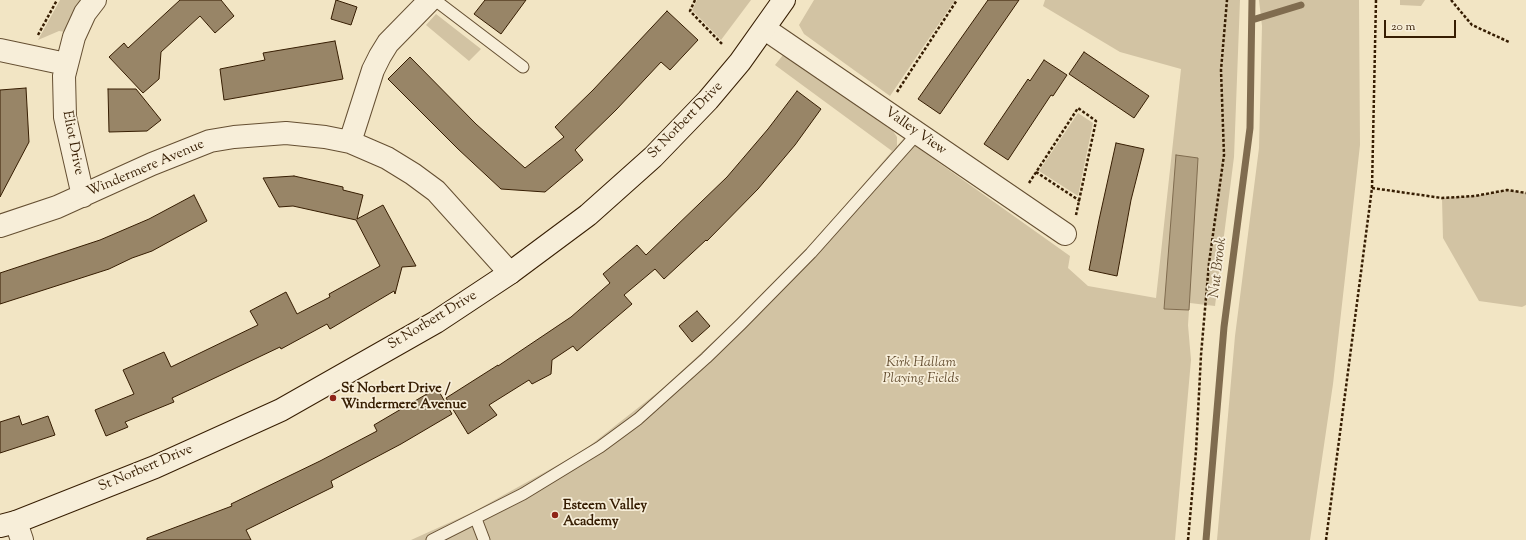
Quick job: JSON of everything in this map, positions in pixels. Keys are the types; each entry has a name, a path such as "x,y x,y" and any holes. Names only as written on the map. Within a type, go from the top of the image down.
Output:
{"street":[{"name":"Eliot Drive","path":"83,196 65,117 64,76 74,37 86,13 95,0"},
{"name":"St Norbert Drive","path":"13,529 282,410 436,322 510,273 588,215 653,157 708,100 740,62 765,29 784,0"},
{"path":"350,142 373,70 380,56 388,43 425,2"},
{"name":"Valley View","path":"765,29 1065,234"},
{"path":"0,50 66,64"},
{"name":"Windermere Avenue","path":"0,226 57,208 188,148 210,141 234,137 286,133 325,137 350,142 387,158 436,191 510,273"}],"lane":[{"path":"425,2 523,66"},
{"path":"432,540 523,494 587,455 638,419 706,358 811,253 917,134"},
{"path":"476,519 484,540"}],"path":[{"path":"30,56 39,33 57,0"},
{"path":"695,0 690,11 740,62"},
{"path":"885,111 957,0"},
{"path":"1188,540 1196,451 1201,355 1209,263 1224,155 1221,70 1227,0"},
{"path":"1326,540 1372,188 1376,0"},
{"path":"1451,0 1472,25 1509,42"},
{"path":"1016,201 1078,108 1096,121 1080,201 1071,236 1065,234"},
{"path":"1036,172 1080,201"},
{"path":"1372,188 1442,198 1475,196 1507,190 1526,194"}],"green space":[{"path":"60,0 82,0 65,32 59,31 38,40"},
{"path":"697,0 751,0 721,40 692,10"},
{"path":"814,0 955,0 890,96 804,34 799,25"},
{"name":"Kirk Hallam Playing Fields","path":"1045,0 1240,0 1234,157 1215,306 1165,300 1165,309 1189,310 1188,325 1191,360 1175,540 411,540 473,512 583,451 662,389 741,316 812,244 892,151 775,65 783,55 893,131 897,137 897,146 904,138 1070,256 1068,268 1088,286 1156,298 1181,69 1120,52 1043,6"},
{"path":"1259,0 1359,0 1360,145 1333,384 1310,540 1217,540 1235,336 1259,148 1262,26"},
{"path":"1400,0 1425,0 1421,6 1400,5"},
{"path":"436,14 481,49 469,61 426,25"},
{"path":"1078,113 1093,123 1078,196 1039,171"},
{"path":"1507,190 1526,193 1526,305 1522,307 1479,301 1443,238 1442,198 1475,196"}],"shaded area":[{"path":"1176,155 1198,158 1189,310 1164,309"}],"building":[{"path":"180,0 221,0 234,16 215,33 200,16 161,52 159,79 143,93 109,57 124,43 128,48"},
{"path":"336,0 357,7 351,25 331,19"},
{"path":"485,0 526,0 501,34 474,14"},
{"path":"988,0 1019,0 940,114 918,99"},
{"path":"667,11 698,40 670,70 661,62 616,110 575,150 583,160 545,192 501,189 458,149 388,79 410,57 476,124 525,168 564,137 555,127 593,90"},
{"path":"335,41 343,79 224,100 220,69 265,60 263,53"},
{"path":"1084,52 1149,96 1134,118 1069,74"},
{"path":"1044,60 1067,75 1053,96 1051,95 1008,160 984,144 1028,79 1030,81"},
{"path":"26,88 29,142 0,197 0,90"},
{"path":"108,89 136,89 161,120 147,131 109,132"},
{"path":"797,91 821,109 795,145 758,189 707,241 706,240 664,279 655,269 624,295 632,304 577,351 573,346 552,360 551,374 532,384 529,380 489,405 497,415 468,434 446,398 498,366 571,317 610,283 603,274 637,245 646,255 727,177 768,129"},
{"path":"1116,143 1144,149 1131,200 1117,276 1089,270"},
{"path":"294,176 343,187 343,190 363,195 357,219 383,205 416,266 402,267 395,294 394,291 330,329 327,324 281,349 280,347 172,398 174,402 125,422 128,427 106,436 95,410 134,394 123,370 164,352 171,367 258,325 250,311 286,292 297,314 330,297 329,294 380,266 356,220 293,206 279,207 263,178"},
{"path":"194,195 207,221 152,251 132,258 109,269 0,304 0,273 100,240 149,219"},
{"path":"697,311 710,326 692,342 679,326"},
{"path":"437,388 452,414 401,444 331,481 333,487 246,530 251,540 147,540 147,538 232,506 231,504 320,461 377,431 374,425"},
{"path":"19,416 22,425 48,416 55,435 0,453 0,422"}],"waterway":[{"name":"Nut Brook","path":"1206,540 1224,327 1250,128 1252,0"},
{"path":"1252,20 1301,5"}],"place":[{"name":"St Norbert Drive / Windermere Avenue","path":"333,398"},
{"name":"Esteem Valley Academy","path":"555,515"}]}
